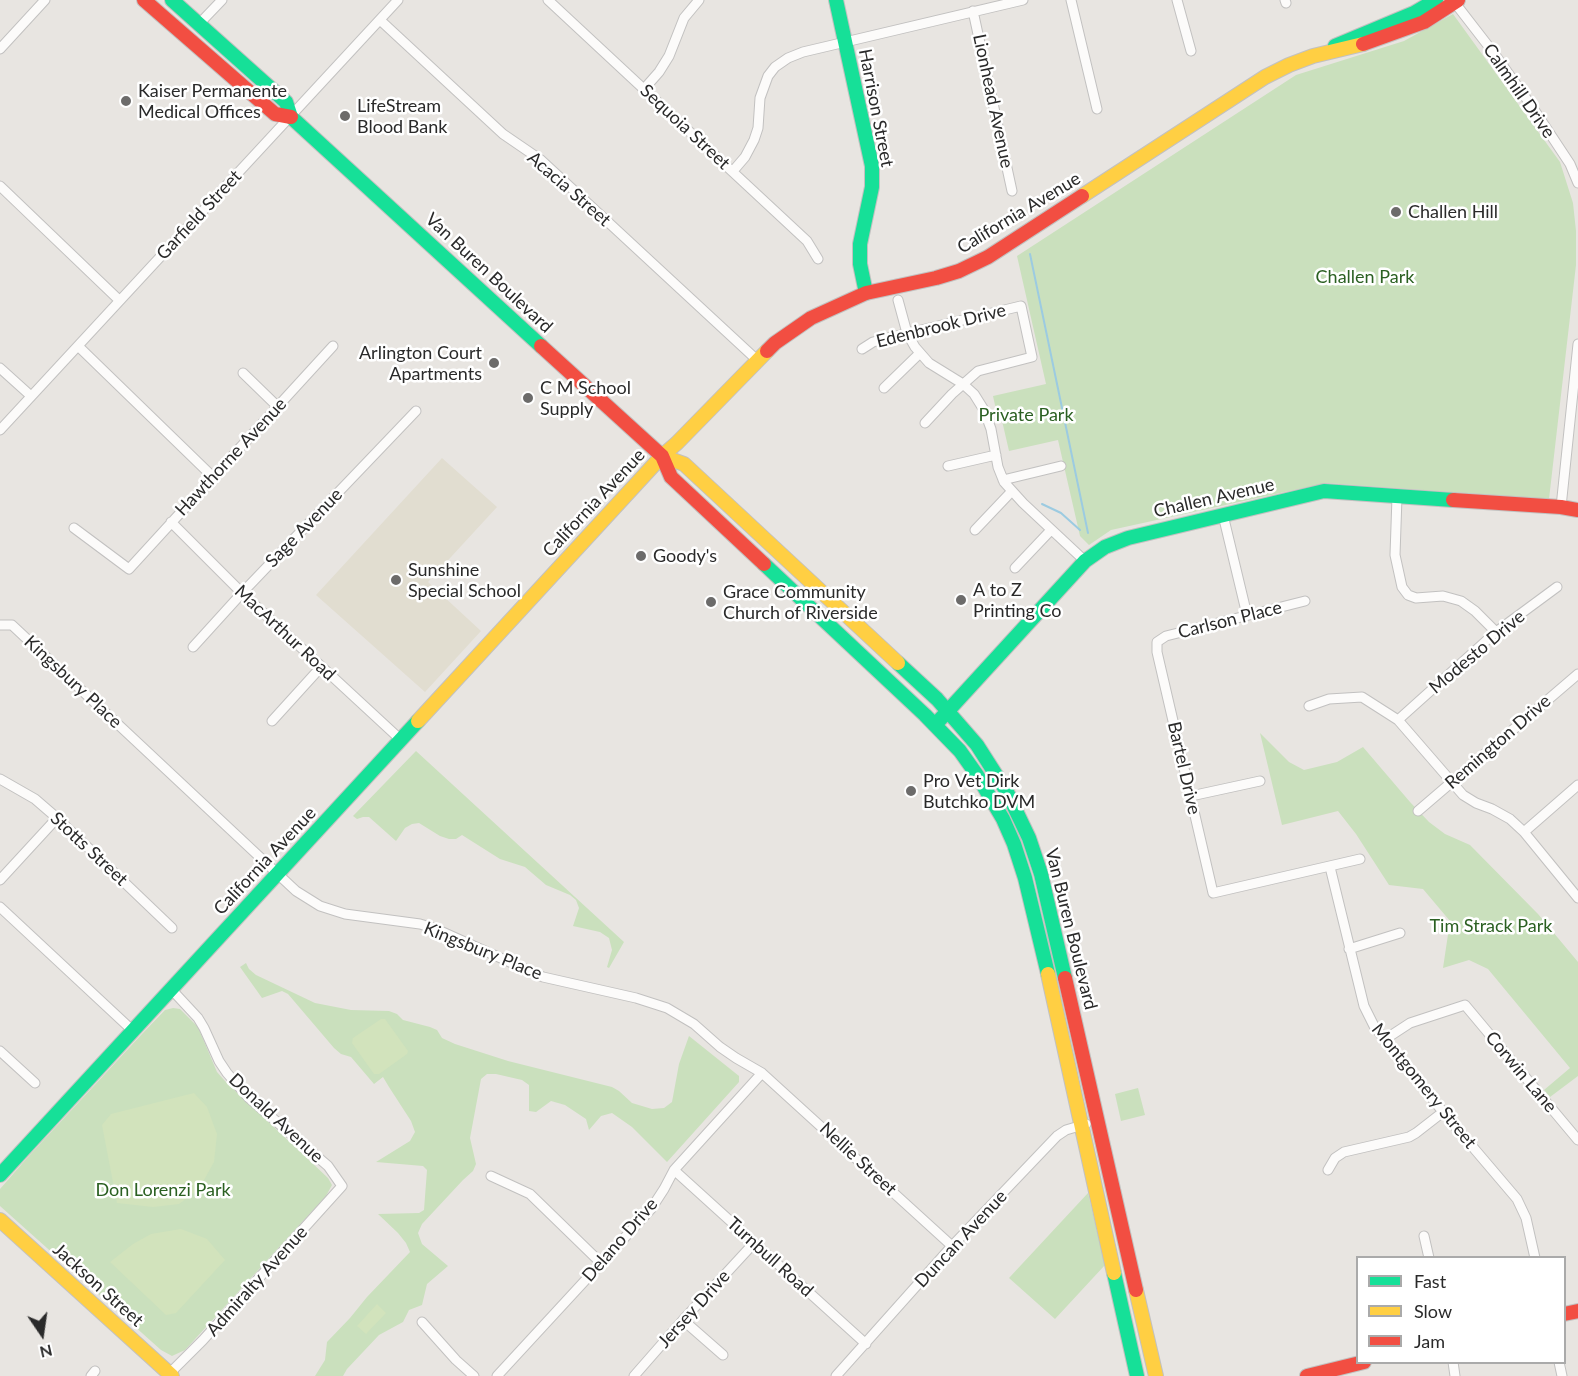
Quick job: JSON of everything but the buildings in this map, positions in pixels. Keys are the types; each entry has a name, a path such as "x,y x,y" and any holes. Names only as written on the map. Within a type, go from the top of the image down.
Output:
{"main road":[{"name":"Van Buren Boulevard","path":"144,0 275,114 291,117"},
{"name":"Van Buren Boulevard","path":"172,0 286,102 291,117 662,456 671,477 935,724 966,759 1003,819 1023,872 1043,952 1137,1376"},
{"name":"Harrison Street","path":"836,0 872,166 872,188 860,244 860,264 867,293"},
{"name":"California Avenue","path":"1318,55 1350,39 1414,14 1436,0"},
{"name":"California Avenue","path":"0,1175 662,456 775,343 811,318 867,293 936,278 988,257 1265,77 1289,65 1318,55 1355,47 1389,36 1424,22 1456,1"},
{"path":"167,20 173,14 181,16 213,46 238,59"},
{"name":"Van Buren Boulevard","path":"662,456 683,462 948,711 977,745 1011,799 1035,854 1054,927 1156,1376"},
{"name":"Challen Avenue","path":"935,724 1085,561 1105,547 1128,538 1324,491 1578,510"},
{"path":"966,759 980,768 998,796 1004,801 1011,799"},
{"path":"1023,872 1033,885 1042,919 1046,926 1054,927"},
{"name":"Jackson Street","path":"0,1220 171,1375"},
{"path":"1306,1376 1356,1364"}],"street":[{"path":"0,49 45,0"},
{"path":"199,24 222,0"},
{"name":"Garfield Street","path":"0,430 398,0"},
{"name":"Sequoia Street","path":"548,0 807,241 818,259"},
{"path":"644,89 669,56 684,18 699,0"},
{"path":"733,171 745,157 754,140 758,128 760,98 768,76 788,58 803,52 1023,0"},
{"path":"1071,0 1097,109"},
{"path":"1177,0 1191,51"},
{"name":"Calmhill Drive","path":"1456,1 1533,108 1570,164 1578,183"},
{"name":"Lionhead Avenue","path":"973,11 1012,191"},
{"name":"Acacia Street","path":"380,20 503,134 541,160 757,360"},
{"path":"0,186 119,300"},
{"path":"898,300 907,333 915,348 929,363 975,394 991,429 998,467 1003,480 1085,561"},
{"name":"Edenbrook Drive","path":"862,349 873,342 1021,306 1032,357 978,371 963,384"},
{"path":"1561,507 1575,404 1578,344"},
{"path":"78,346 213,477"},
{"name":"Hawthorne Avenue","path":"74,528 129,568 333,346"},
{"path":"884,388 920,352"},
{"path":"0,368 31,396"},
{"path":"243,373 278,407"},
{"path":"925,423 963,384"},
{"name":"Sage Avenue","path":"193,647 416,411"},
{"path":"948,466 996,455"},
{"path":"1003,480 1061,466"},
{"path":"975,530 1012,491"},
{"path":"1396,497 1395,555 1402,587 1408,595 1416,598 1443,596 1461,601 1496,632"},
{"path":"1223,515 1247,615"},
{"name":"MacArthur Road","path":"171,522 242,593 401,740"},
{"path":"1015,568 1052,530"},
{"name":"Modesto Drive","path":"1398,720 1496,632 1557,586"},
{"name":"Carlson Place","path":"1156,642 1166,636 1305,601"},
{"name":"Kingsbury Place","path":"1,624 12,625 296,891 320,906 345,914 420,924 543,977 636,998 667,1008 694,1024 720,1047 762,1073"},
{"name":"Bartel Drive","path":"1156,642 1213,894 1330,867"},
{"path":"272,721 321,667"},
{"name":"Remington Drive","path":"1418,811 1578,674"},
{"path":"1309,706 1329,699 1362,698 1398,720 1463,795 1510,819 1576,892"},
{"name":"Stotts Street","path":"0,779 35,799 57,818 172,928"},
{"path":"1191,796 1260,781"},
{"path":"1524,832 1578,785"},
{"path":"0,880 57,818"},
{"path":"1330,867 1360,859"},
{"name":"Montgomery Street","path":"1330,867 1364,1006 1374,1026 1517,1199 1526,1218 1535,1256"},
{"path":"0,908 132,1030"},
{"path":"1349,949 1400,933"},
{"name":"Donald Avenue","path":"171,990 198,1018 226,1073 248,1097 328,1166 342,1185"},
{"name":"Corwin Lane","path":"1384,1040 1410,1023 1465,1005 1578,1140"},
{"path":"0,1052 35,1083"},
{"name":"Delano Drive","path":"496,1376 651,1209 674,1170 762,1073"},
{"name":"Nellie Street","path":"762,1073 952,1246"},
{"path":"1328,1170 1335,1158 1344,1152 1409,1137 1443,1112"},
{"name":"Duncan Avenue","path":"837,1376 952,1246 1057,1136 1066,1130 1097,1122"},
{"name":"Turnbull Road","path":"674,1170 866,1344"},
{"path":"491,1176 530,1194 601,1263"},
{"name":"Admiralty Avenue","path":"171,1375 342,1185"},
{"path":"1424,1236 1429,1256"},
{"name":"Jersey Drive","path":"634,1376 754,1243"},
{"path":"683,1320 723,1355"},
{"path":"422,1322 456,1360 474,1376"}],"shaded area":[{"path":"442,458 497,507 428,582 481,631 425,692 316,595"}],"green space":[{"name":"Challen Park","path":"1453,14 1560,162 1573,203 1576,265 1549,499 1326,483 1111,530 1089,545 1080,536 1058,440 1009,451 1003,425 995,405 993,396 1046,384 1017,256 1296,75 1404,41"},
{"name":"Tim Strack Park","path":"1260,733 1289,762 1304,770 1337,762 1363,747 1429,822 1445,834 1470,845 1538,914 1578,962 1578,1076 1550,1097 1544,1090 1570,1068 1488,969 1469,960 1443,968 1450,921 1423,889 1389,885 1338,811 1282,825"},
{"path":"416,751 624,942 609,968 607,967 612,950 609,938 600,932 573,926 579,908 576,900 546,885 525,867 500,859 462,835 456,839 449,839 419,823 405,828 396,841 369,817 357,819 353,816"},
{"path":"246,963 256,975 315,1003 351,1010 389,1011 397,1014 403,1020 437,1030 442,1038 455,1044 508,1061 612,1087 632,1103 652,1109 664,1108 672,1102 679,1064 689,1036 739,1076 739,1082 667,1162 632,1127 612,1113 601,1116 589,1130 586,1119 565,1105 551,1101 536,1112 529,1111 529,1085 522,1080 487,1074 481,1079 470,1138 476,1164 473,1171 422,1224 418,1233 422,1244 448,1266 427,1284 422,1305 409,1310 403,1322 379,1335 343,1376 315,1376 325,1360 327,1342 410,1252 398,1233 378,1214 419,1213 424,1210 427,1170 423,1166 376,1162 410,1141 415,1132 411,1121 383,1077 374,1084 351,1057 341,1054 334,1048 288,994 282,991 262,998 240,967"},
{"name":"Don Lorenzi Park","path":"180,1009 198,1027 217,1072 225,1081 328,1178 332,1185 326,1196 185,1350 172,1356 161,1350 0,1206 0,1189 141,1035 165,1010"},
{"path":"381,1019 385,1019 408,1051 379,1074 374,1074 352,1043 353,1038"},
{"path":"1138,1088 1145,1115 1121,1121 1115,1094"},
{"path":"194,1093 207,1107 217,1134 214,1162 199,1189 179,1204 153,1207 117,1203 102,1125 111,1114"},
{"path":"1088,1193 1105,1265 1055,1319 1009,1278"},
{"path":"181,1229 207,1239 225,1260 176,1313 166,1315 110,1262 133,1244 151,1234"},
{"path":"377,1304 386,1313 366,1334 357,1326"}],"waterway":[{"path":"1030,254 1088,533"},
{"path":"1042,504 1061,513 1080,530"}],"traffic: fast":[{"path":"172,0 286,102 291,117 541,346"},
{"path":"836,0 872,166 872,187 860,244 860,264 866,293"},
{"path":"1335,46 1414,13 1436,0"},
{"path":"935,725 1085,561 1105,547 1128,538 1324,491 1453,500"},
{"path":"764,564 925,715 960,751 977,775 1003,819 1014,844 1025,878 1048,974"},
{"path":"898,663 937,699 977,745 1007,792 1029,838 1041,874 1065,978"},
{"path":"0,1175 418,721"},
{"path":"1114,1273 1137,1376"}],"traffic: slow":[{"path":"1082,196 1265,77 1313,56 1363,44"},
{"path":"418,721 662,456 767,351"},
{"path":"662,456 684,464 898,663"},
{"path":"1048,974 1114,1273"},
{"path":"0,1220 172,1376"},
{"path":"1136,1290 1156,1376"}],"traffic: jam":[{"path":"144,0 275,114 291,117"},
{"path":"1363,44 1424,22 1458,0"},
{"path":"767,351 811,318 866,293 936,278 959,271 988,257 1082,196"},
{"path":"541,346 662,456 671,477 764,564"},
{"path":"1453,500 1578,510"},
{"path":"1065,978 1136,1290"},
{"path":"1566,1314 1578,1311"},
{"path":"1307,1376 1356,1364"}],"place":[{"name":"Kaiser Permanente Medical Offices","path":"126,101"},
{"name":"LifeStream Blood Bank","path":"345,116"},
{"name":"Challen Hill","path":"1396,212"},
{"name":"Arlington Court Apartments","path":"494,363"},
{"name":"C M School Supply","path":"528,398"},
{"name":"Goody's","path":"641,556"},
{"name":"Sunshine Special School","path":"396,580"},
{"name":"A to Z Printing Co","path":"961,600"},
{"name":"Grace Community Church of Riverside","path":"711,602"},
{"name":"Pro Vet Dirk Butchko DVM","path":"911,791"}],"park label":[{"name":"Private Park","path":"1026,415"}]}
